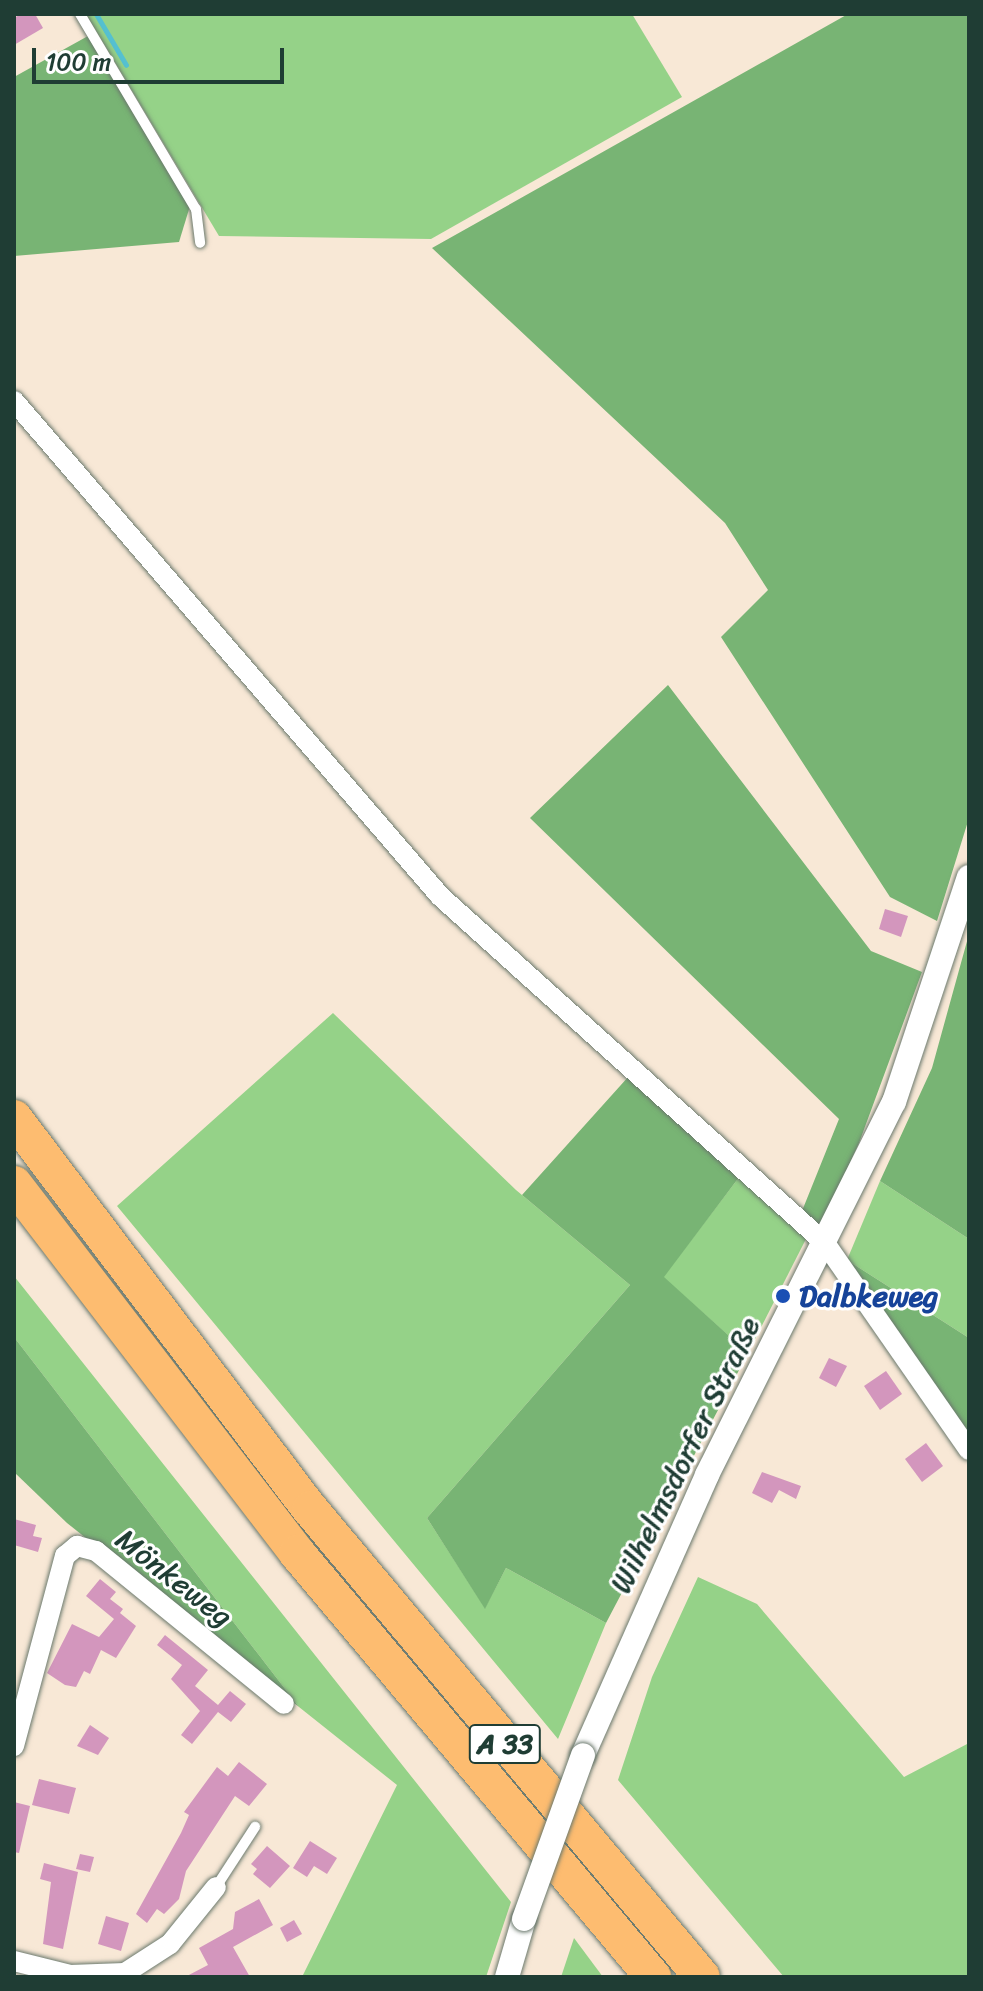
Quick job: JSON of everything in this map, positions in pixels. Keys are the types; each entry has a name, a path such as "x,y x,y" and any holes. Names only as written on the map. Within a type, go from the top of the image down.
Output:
{"highway":[{"name":"A 33","path":"14,1118 310,1509 702,1977"},
{"name":"A 33","path":"14,1184 297,1553 653,1977"},
{"path":"610,1927 638,1977"}],"street":[{"path":"14,401 440,896 825,1243 969,1450"},
{"name":"Wilhelmsdorfer Straße","path":"507,1977 524,1919 583,1755 707,1475 825,1243 916,1049 969,877"},
{"name":"Mönkeweg","path":"14,1746 65,1556 77,1546 96,1551 284,1704"},
{"path":"14,1961 70,1975 125,1973 170,1944 216,1887"}],"lane":[{"path":"80,14 196,209 200,243"},
{"path":"216,1887 255,1827"}],"green space":[{"path":"86,14 632,14 682,97 431,239 219,236"},
{"path":"848,14 969,14 969,818 937,921 890,897 721,637 768,590 725,523 432,248"},
{"path":"88,36 190,206 179,242 14,256 14,77"},
{"path":"668,685 871,951 922,972 859,1143 820,1228 802,1211 839,1119 530,818"},
{"path":"969,934 969,1239 880,1181 932,1068"},
{"path":"333,1013 516,1190 630,1285 427,1518 485,1608 506,1568 606,1623 558,1739 117,1206"},
{"path":"629,1076 740,1176 664,1277 748,1353 606,1623 506,1568 485,1609 427,1518 630,1285 522,1195"},
{"path":"740,1176 807,1237 748,1353 663,1277"},
{"path":"880,1181 969,1239 969,1338 847,1260"},
{"path":"847,1260 969,1338 969,1435"},
{"path":"14,1276 511,1902 486,1977 302,1977 397,1785 299,1707 14,1337"},
{"path":"14,1337 299,1707 67,1523 14,1472"},
{"path":"698,1577 757,1604 904,1777 969,1743 969,1977 784,1977 618,1780 652,1677"},
{"path":"574,1938 603,1977 561,1977"}],"building":[{"path":"21,14 35,14 43,28 14,45 14,18"},
{"path":"885,909 908,916 901,937 879,929"},
{"path":"829,1358 847,1366 836,1387 819,1378"},
{"path":"886,1371 902,1394 880,1410 864,1386"},
{"path":"926,1443 943,1466 922,1482 905,1459"},
{"path":"762,1472 801,1486 796,1499 779,1490 772,1503 752,1493"},
{"path":"14,1519 36,1525 33,1536 42,1538 38,1552 14,1545"},
{"path":"100,1579 116,1592 110,1599 123,1609 120,1613 136,1626 116,1658 101,1650 90,1674 84,1671 76,1687 65,1685 47,1673 72,1624 99,1637 114,1619 86,1596"},
{"path":"165,1635 208,1670 195,1686 218,1705 230,1691 246,1704 231,1722 218,1712 192,1744 181,1735 200,1711 171,1679 182,1665 157,1645"},
{"path":"90,1725 109,1738 98,1755 77,1746"},
{"path":"239,1762 267,1784 249,1806 235,1796 186,1871 179,1899 164,1914 157,1909 147,1923 136,1914 181,1833 189,1815 184,1812 217,1767 228,1776"},
{"path":"39,1779 76,1788 69,1814 32,1805"},
{"path":"14,1802 30,1806 19,1853 14,1852"},
{"path":"310,1841 337,1858 327,1874 314,1866 307,1877 293,1868"},
{"path":"267,1846 290,1866 270,1888 253,1874 257,1869 251,1864"},
{"path":"80,1854 94,1857 90,1872 76,1869"},
{"path":"44,1863 78,1872 63,1949 43,1944 51,1882 40,1879"},
{"path":"259,1899 273,1925 233,1947 250,1977 185,1977 208,1965 199,1948 233,1929 235,1912"},
{"path":"106,1916 129,1923 121,1951 98,1944"},
{"path":"294,1920 302,1934 287,1942 280,1928"}],"waterway":[{"path":"96,14 126,65"}],"place":[{"name":"Dalbkeweg","path":"783,1296"}]}
